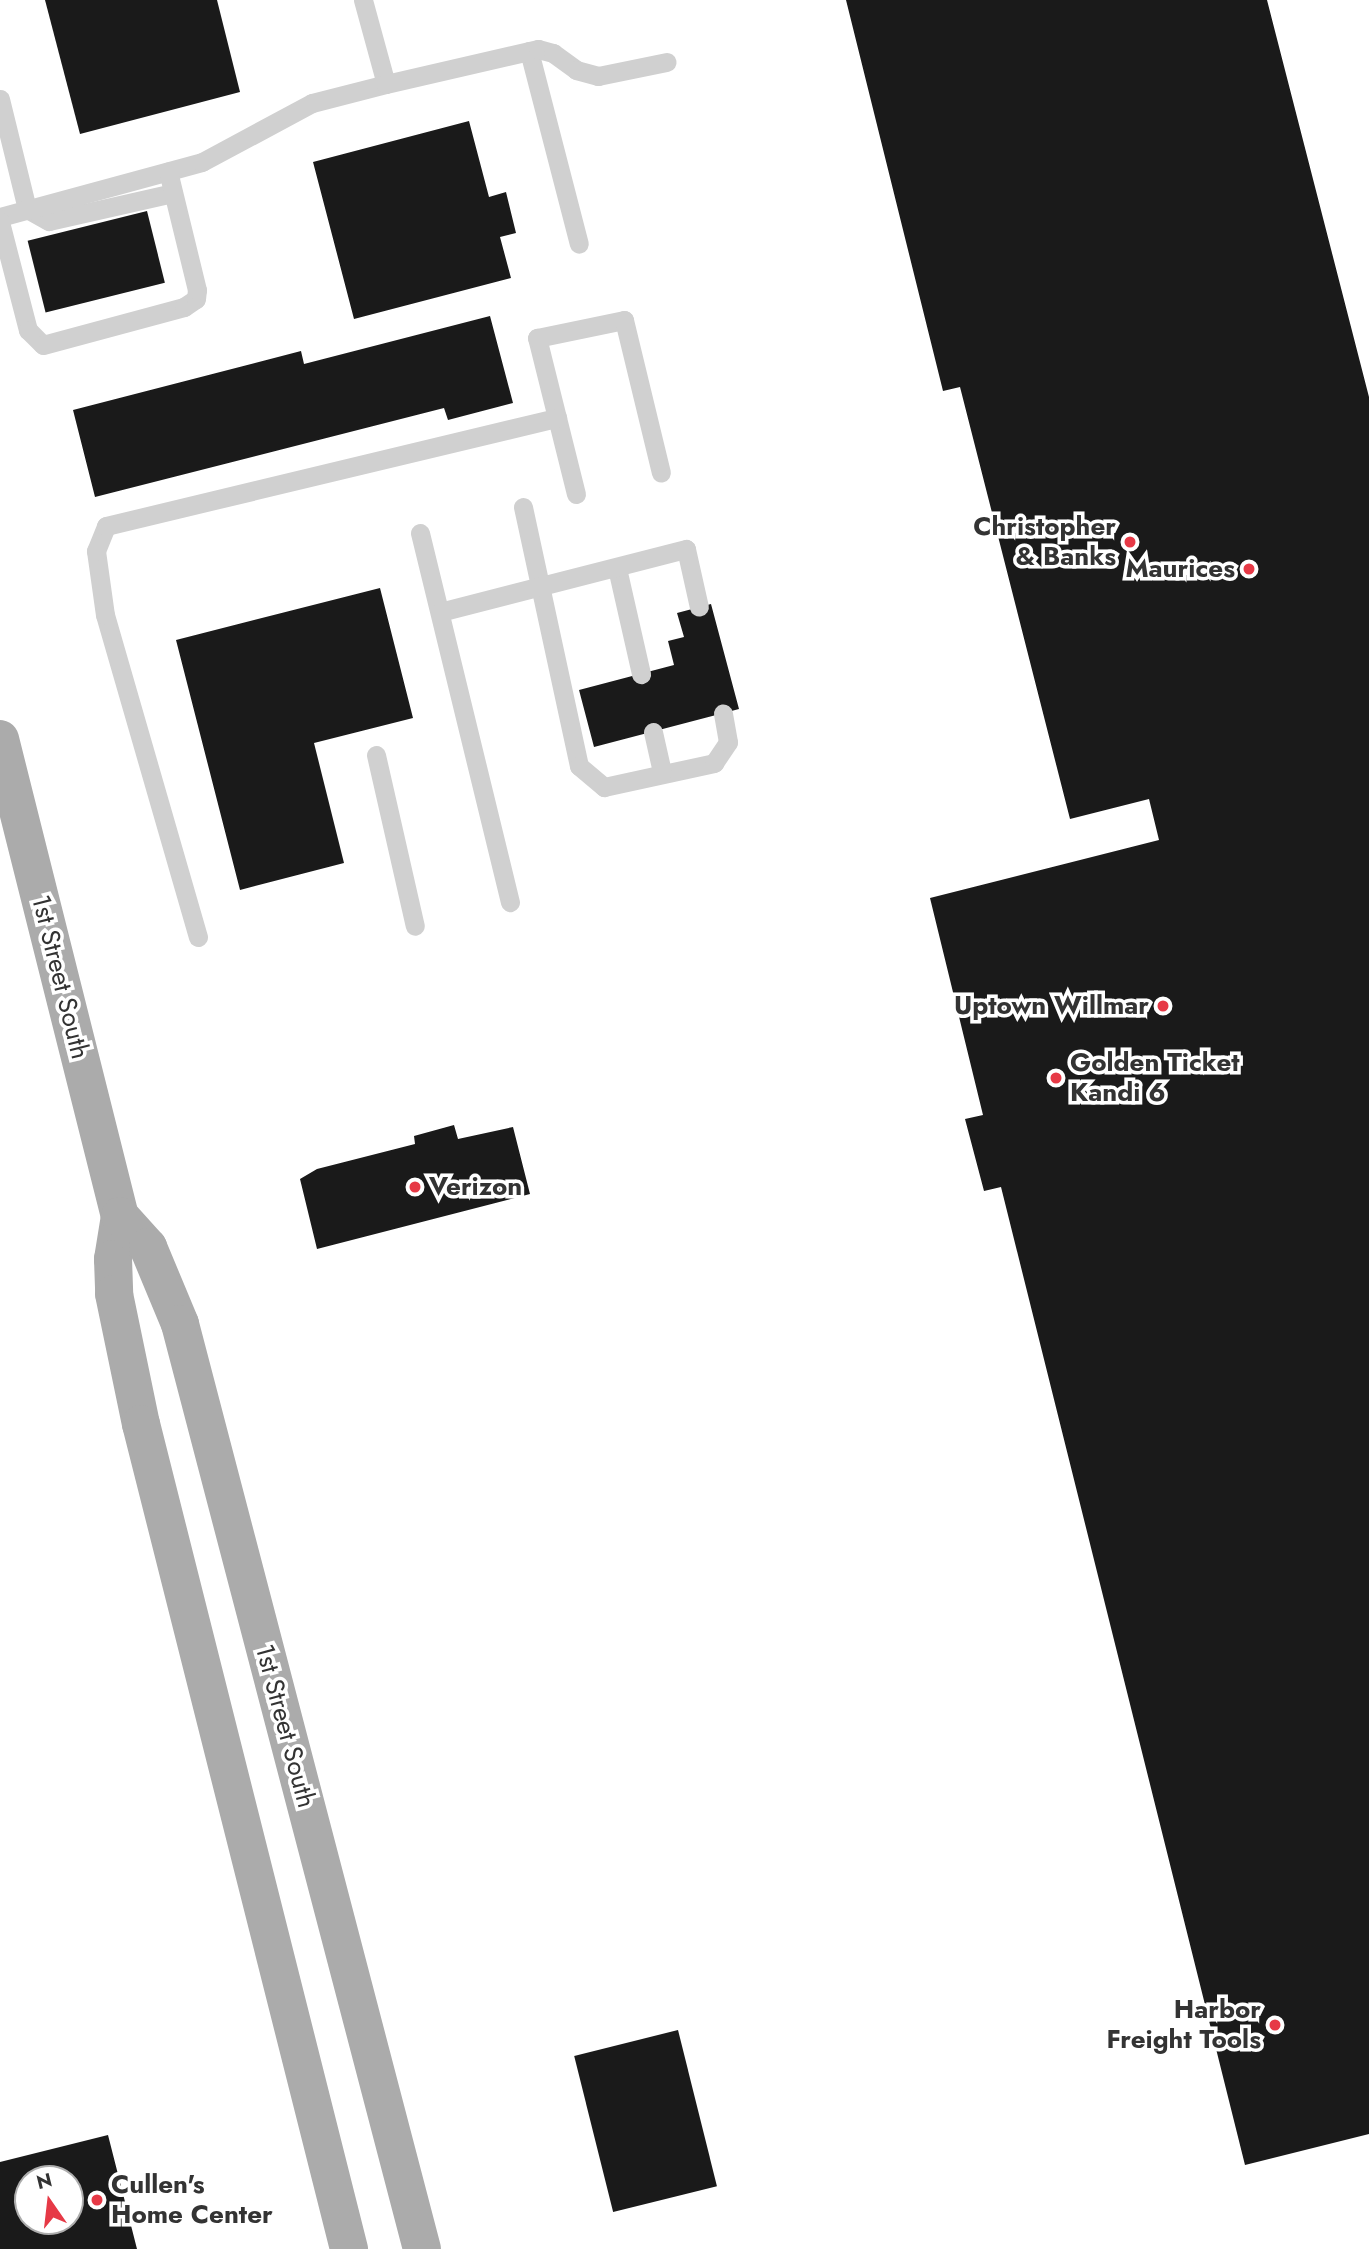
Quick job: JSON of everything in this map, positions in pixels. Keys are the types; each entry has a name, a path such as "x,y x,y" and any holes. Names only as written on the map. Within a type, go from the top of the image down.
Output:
{"main road":[{"name":"1st Street South","path":"0,738 120,1216 113,1259 118,1320 205,1687 349,2249"},
{"name":"1st Street South","path":"120,1216 148,1247 180,1324 422,2249"}],"lane":[{"path":"363,0 386,84"},
{"path":"529,51 579,244"},
{"path":"168,171 196,299 184,307 43,345 28,330 0,219 27,209 168,171 202,162 313,103 386,84 529,51 553,53 576,70 598,76 667,62"},
{"path":"0,99 27,209 49,220 59,219 173,193"},
{"path":"576,494 537,338 624,320 661,473"},
{"path":"198,937 105,615 96,551 106,526 556,418"},
{"path":"523,507 579,766 604,787 662,772 714,763 728,742 723,713"},
{"path":"421,533 510,902"},
{"path":"440,612 687,549 699,607"},
{"path":"617,568 641,674"},
{"path":"653,732 662,772"},
{"path":"376,755 415,926"}],"building":[{"path":"45,0 217,0 240,92 80,134"},
{"name":"Uptown Willmar","path":"846,0 1267,0 1369,397 1369,2134 1245,2165 1001,1187 984,1191 965,1119 983,1115 930,898 1159,840 1149,799 1070,819 960,387 943,391"},
{"path":"469,121 489,197 506,192 516,233 500,237 511,278 354,319 313,162"},
{"path":"147,211 165,283 46,313 28,241"},
{"path":"490,316 513,403 448,420 444,408 95,497 73,410 301,351 304,364"},
{"path":"380,588 413,718 314,743 344,863 240,890 176,640"},
{"path":"711,604 739,709 594,747 579,690 674,665 668,641 684,637 677,613"},
{"name":"Verizon","path":"454,1125 458,1139 513,1127 530,1194 317,1249 300,1179 317,1169 415,1144 414,1136"},
{"path":"678,2030 717,2186 613,2212 574,2056"},
{"name":"Cullen's Home Center","path":"108,2135 137,2249 0,2249 0,2162"}],"place":[{"name":"Christopher & Banks","path":"1130,542"},
{"name":"Maurices","path":"1249,569"},
{"name":"Uptown Willmar","path":"1163,1006"},
{"name":"Golden Ticket Kandi 6","path":"1056,1078"},
{"name":"Verizon","path":"415,1187"},
{"name":"Harbor Freight Tools","path":"1275,2025"},
{"name":"Cullen's Home Center","path":"97,2200"}]}
